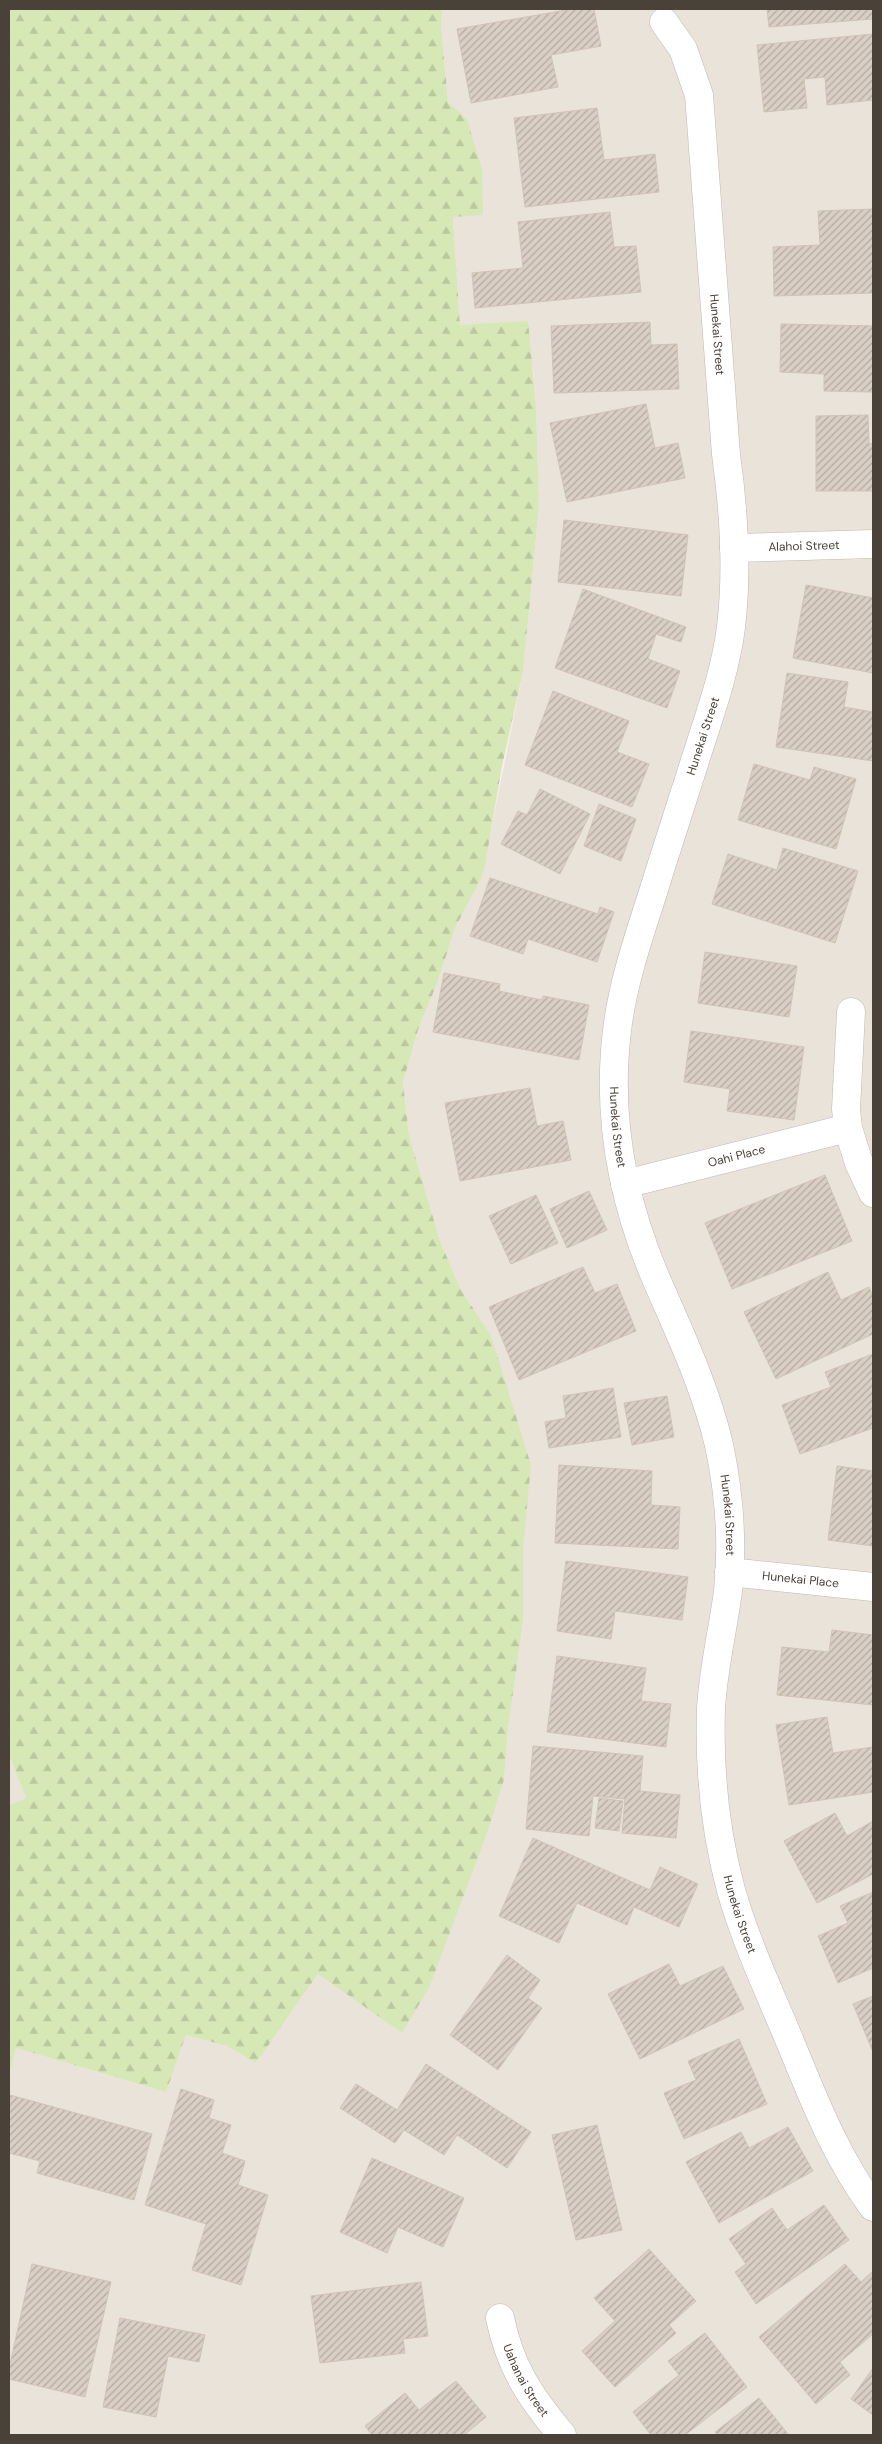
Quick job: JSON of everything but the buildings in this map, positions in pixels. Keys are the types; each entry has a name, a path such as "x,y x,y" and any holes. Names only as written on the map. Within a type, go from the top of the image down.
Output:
{"street":[{"name":"Hunekai Street","path":"664,22 683,49 698,95 726,454 734,513 736,572 730,630 719,688 627,974 618,1023 614,1074 615,1124 625,1184 635,1222 653,1270 690,1356 709,1410 719,1446 727,1494 730,1541 729,1572 711,1704 711,1769 718,1832 732,1894 754,1955 823,2123 844,2163 873,2207"},
{"name":"Alahoi Street","path":"734,548 873,544"},
{"path":"851,1012 846,1108 848,1128 859,1163 873,1192"},
{"name":"Oahi Place","path":"625,1184 848,1128"},
{"name":"Hunekai Place","path":"729,1572 873,1588"},
{"name":"Uahanai Street","path":"500,2318 510,2357 518,2375 540,2409 562,2435"}],"shaded area":[{"path":"442,9 873,9 873,2435 9,2435 9,2077 16,2048 166,2092 186,2035 227,2046 256,2063 318,1974 430,1986 487,1834 504,1780 508,1730 523,1622 523,1548 509,1396 491,1335 461,1290 440,1241 409,1135 403,1081 418,1030 438,981 455,928 481,879 523,672 539,507 536,405 533,367 460,325 453,217 467,119 448,102 441,25"},
{"path":"9,1755 26,1798 9,1805"}],"green space":[{"path":"9,9 442,9 441,25 448,102 467,119 482,169 483,215 453,217 460,325 528,321 536,405 539,507 523,672 502,766 481,879 455,928 438,981 418,1030 403,1082 409,1135 440,1241 461,1290 491,1335 531,1465 523,1548 523,1622 508,1730 504,1780 487,1834 430,1986 402,2033 318,1974 256,2063 227,2046 186,2035 166,2092 16,2048 9,2077 9,1805 26,1798 9,1755"}]}
